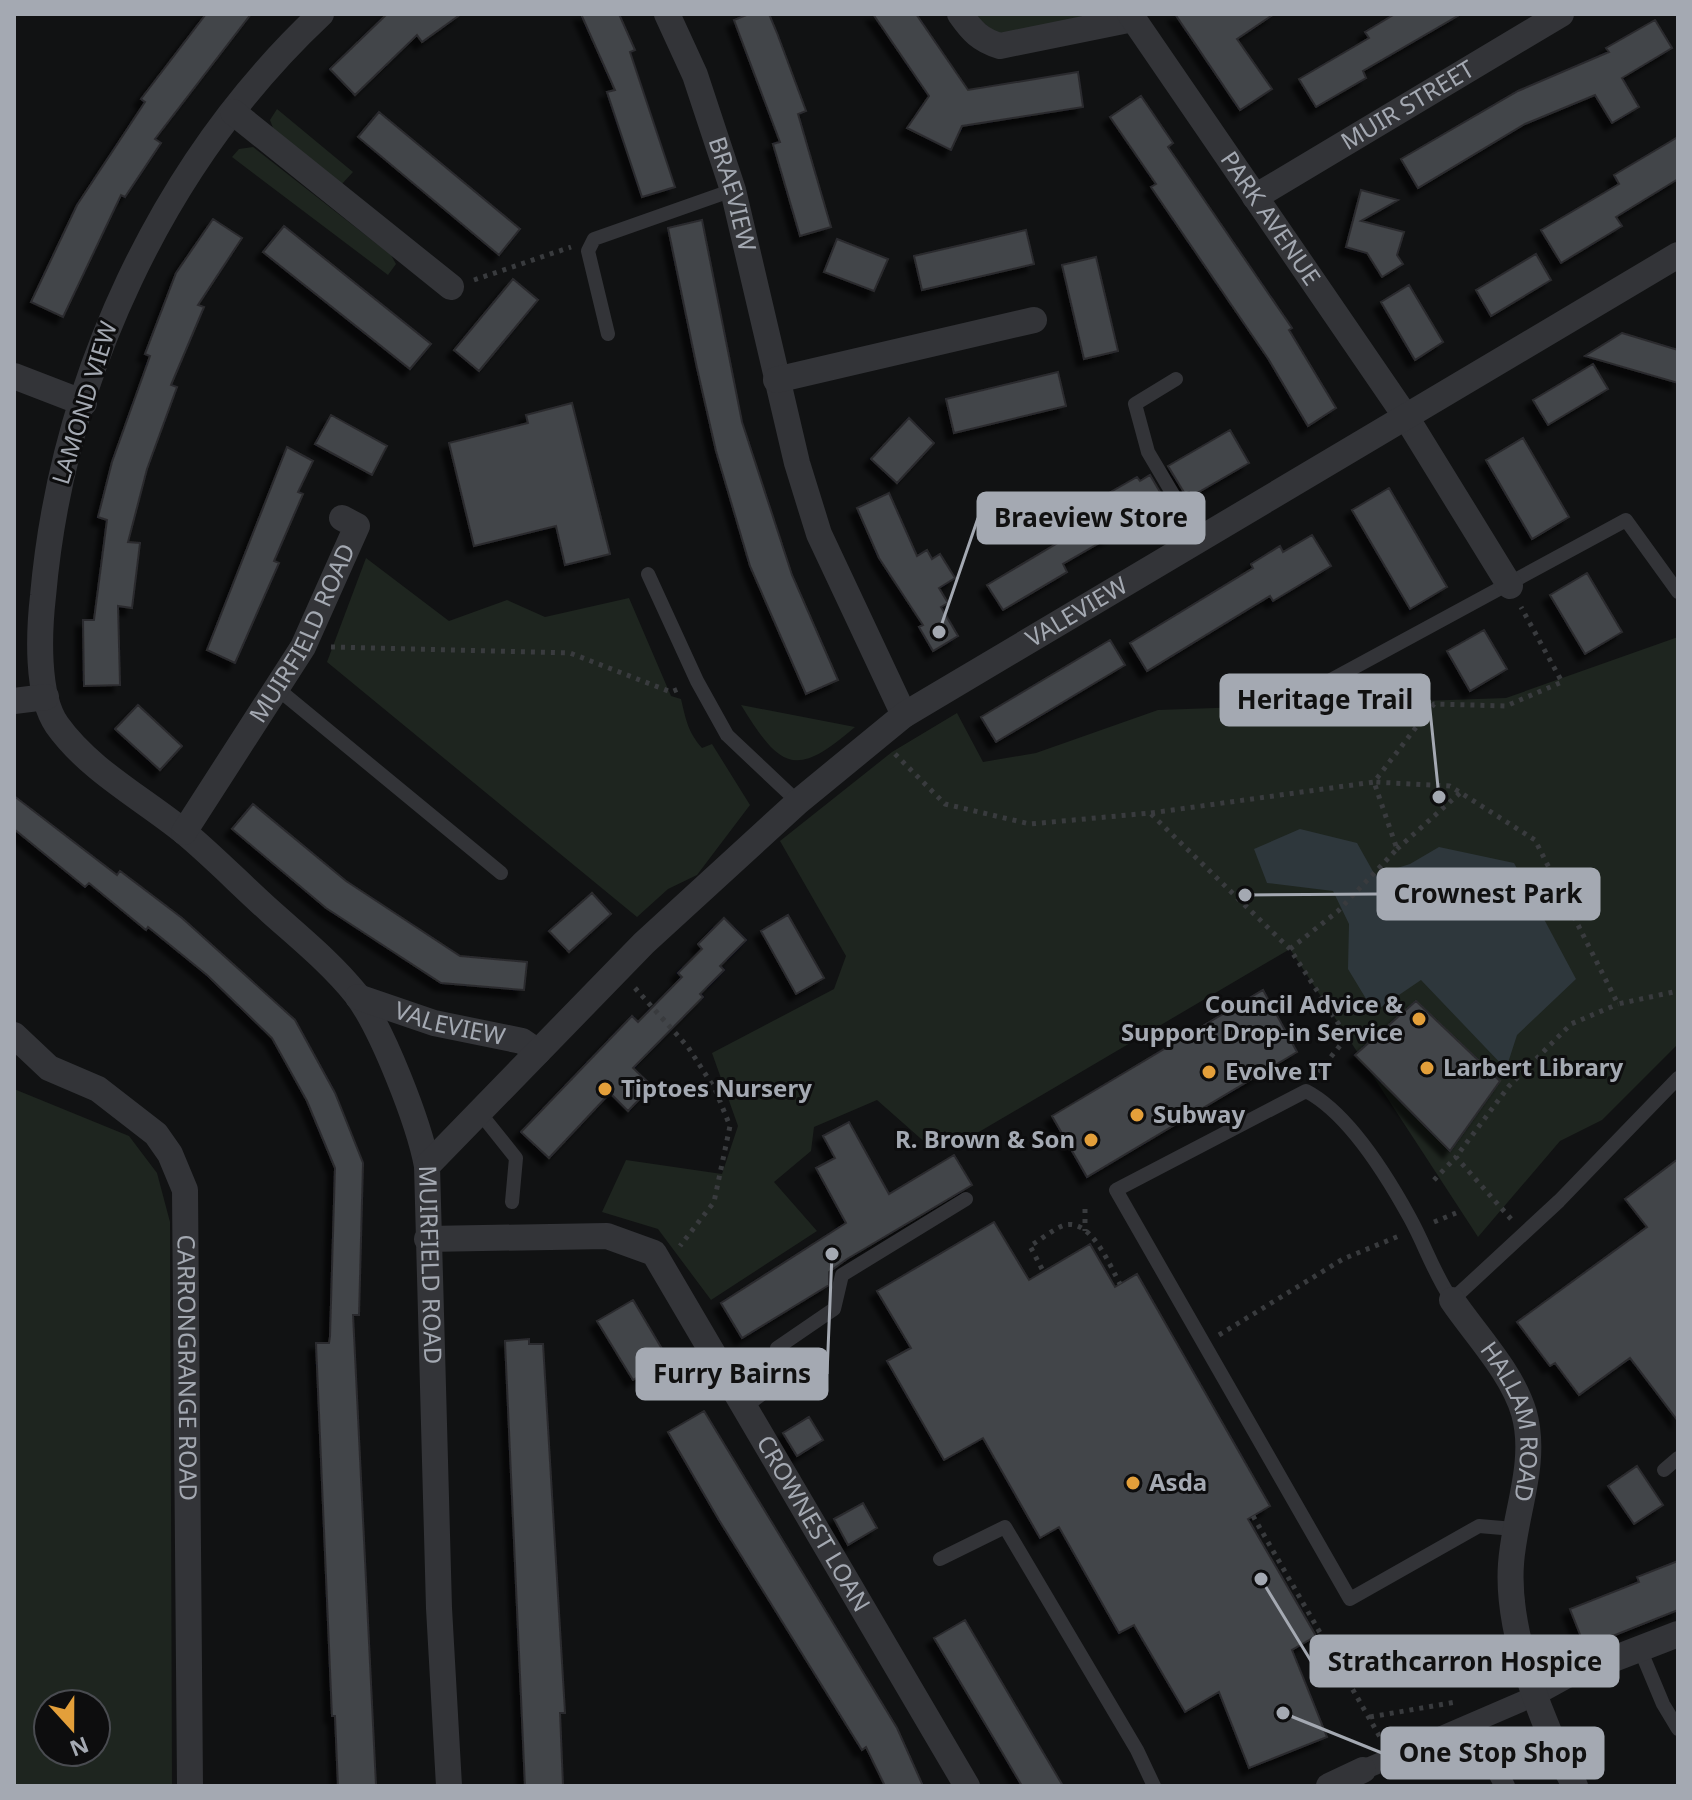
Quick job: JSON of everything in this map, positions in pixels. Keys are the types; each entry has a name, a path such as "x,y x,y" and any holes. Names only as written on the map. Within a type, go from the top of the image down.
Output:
{"street":[{"name":"LAMOND VIEW","path":"56,724 46,697 40,652 46,558 53,510 114,309 134,268 233,112 259,78 321,14"},
{"name":"BRAEVIEW","path":"667,14 695,75 733,190 776,380 819,534 904,715"},
{"name":"PARK AVENUE","path":"960,14 972,32 1000,46 1132,16 1406,417 1510,586"},
{"name":"MUIR STREET","path":"1255,197 1561,14"},
{"path":"233,112 451,287"},
{"name":"VALEVIEW","path":"427,1166 618,970 798,802 904,715 1678,255"},
{"path":"776,380 1034,320"},
{"path":"14,376 84,403"},
{"name":"MUIRFIELD ROAD","path":"184,832 279,690 303,647 357,526 342,518"},
{"path":"14,701 46,697"},
{"name":"MUIRFIELD ROAD","path":"56,724 107,775 184,832 333,968 358,997 404,1092 427,1166 427,1239 449,1786"},
{"name":"VALEVIEW","path":"358,997 434,1023 522,1041 538,1052"},
{"name":"CARRONGRANGE ROAD","path":"14,1035 49,1068 98,1089 156,1134 170,1154 185,1190 190,1786"},
{"name":"CROWNEST LOAN","path":"427,1239 607,1236 654,1253 967,1786"},
{"name":"HALLAM ROAD","path":"1452,1300 1514,1391 1524,1414 1527,1470 1514,1529 1511,1568 1514,1607 1537,1695 1575,1786"},
{"path":"1329,1786 1537,1695 1577,1673 1678,1634"},
{"path":"1471,1724 1505,1786"}],"lane":[{"path":"608,334 588,251 594,239 733,190"},
{"path":"1176,379 1135,404 1148,452 1200,540"},
{"path":"1331,680 1510,586 1626,520 1678,592"},
{"path":"648,574 697,681 727,735 798,802"},
{"path":"279,690 501,873"},
{"path":"1514,1529 1479,1526 1350,1599 1116,1190 1306,1091 1326,1102 1354,1133 1415,1229 1438,1280 1452,1300 1523,1234 1678,1078"},
{"path":"480,1113 516,1158 512,1202"},
{"path":"746,1406 778,1382 777,1348 834,1309 842,1275 966,1199"},
{"path":"1664,1470 1678,1458"},
{"path":"940,1559 1005,1527 1137,1750 1154,1786"},
{"path":"1640,1649 1678,1729"}],"path":[{"path":"451,287 594,239"},
{"path":"1374,782 1434,704 1506,706 1562,682 1510,586"},
{"path":"303,647 570,653 671,692 697,681"},
{"path":"879,734 945,804 1030,824 1150,813 1374,782 1450,786 1535,840 1618,1004"},
{"path":"1374,782 1397,849"},
{"path":"1290,949 1338,911 1377,867 1460,793"},
{"path":"1150,813 1290,949 1347,1037 1327,1057 1306,1091"},
{"path":"618,970 688,1047 715,1089 730,1126 714,1202 663,1268"},
{"path":"1434,1180 1456,1157 1509,1086 1571,1024 1618,1004 1678,991"},
{"path":"1456,1157 1523,1234"},
{"path":"1085,1209 1085,1231 1120,1284"},
{"path":"1204,1344 1343,1259 1456,1213"},
{"path":"1042,1269 1030,1246 1065,1225 1085,1231"},
{"path":"1253,1516 1380,1736"},
{"path":"1370,1717 1459,1701"}],"shaded area":[{"path":"972,14 1098,14 999,35"},
{"path":"277,109 353,172 341,185 273,128 270,120"},
{"path":"253,147 391,255 396,264 388,275 232,157 239,149"},
{"path":"366,558 449,621 507,600 545,617 629,598 671,696 681,699 694,737 702,748 712,744 750,805 697,875 668,889 637,917 327,662"},
{"path":"1678,637 1678,1044 1602,1120 1560,1141 1478,1237 1290,949 955,1146 945,1131 928,1145 877,1100 814,1127 811,1151 774,1182 817,1231 711,1300 658,1229 602,1212 626,1160 722,1174 738,1126 712,1053 834,989 846,956 780,841 892,752 957,713 983,762 1036,753 1158,710 1506,698"},
{"path":"741,705 855,727 818,754 804,760 791,760 767,743"},
{"path":"1300,829 1357,843 1375,875 1410,864 1439,847 1514,863 1576,979 1517,1035 1506,1069 1421,980 1374,1012 1348,969 1349,924 1333,891 1267,883 1254,849"},
{"path":"14,1089 129,1136 157,1173 170,1222 172,1786 14,1786"}],"building":[{"path":"206,14 251,14 155,139 161,143 125,197 121,195 63,317 31,302 77,205 145,102 141,99"},
{"path":"387,14 461,14 422,42 417,35 355,95 330,69"},
{"path":"581,14 619,14 635,50 630,52 675,187 642,197 607,92 615,90"},
{"path":"749,14 769,14 777,33 806,111 798,114 831,227 800,236 773,144 780,142 734,20"},
{"path":"873,14 916,14 968,90 1078,72 1083,107 962,126 951,150 907,128 929,96"},
{"path":"1175,14 1274,14 1237,39 1272,89 1240,110"},
{"path":"1395,14 1461,14 1363,71 1366,78 1316,107 1299,79 1369,38 1365,32"},
{"path":"1655,20 1672,48 1622,78 1639,107 1612,123 1595,95 1525,124 1418,188 1401,159 1518,91 1609,52 1606,48"},
{"path":"1141,96 1173,143 1168,147 1292,328 1289,330 1336,408 1308,426 1269,360 1151,187 1156,184 1110,117"},
{"path":"379,112 520,229 499,255 358,137"},
{"path":"1678,137 1678,179 1616,217 1622,226 1561,263 1541,230 1619,184 1614,175"},
{"path":"1361,190 1398,200 1361,221 1404,232 1397,255 1403,264 1382,277 1367,253 1346,247"},
{"path":"213,219 242,238 198,305 204,307 171,385 177,387 147,469 128,542 140,543 132,608 118,606 120,685 84,686 83,620 94,620 107,520 98,517 112,462 150,356 145,354 176,273"},
{"path":"702,220 742,422 792,575 838,680 806,694 750,566 716,451 697,368 668,228"},
{"path":"284,226 431,344 410,369 263,252"},
{"path":"1026,230 1034,264 922,290 914,256"},
{"path":"837,239 888,259 874,291 824,272"},
{"path":"1536,254 1551,280 1491,316 1476,290"},
{"path":"1096,257 1118,351 1084,359 1062,265"},
{"path":"513,279 538,300 479,371 454,350"},
{"path":"1409,285 1443,342 1415,360 1381,302"},
{"path":"1622,333 1678,350 1678,383 1585,356"},
{"path":"1593,364 1608,389 1548,425 1533,400"},
{"path":"1058,372 1066,406 954,433 946,399"},
{"path":"572,403 610,554 565,565 556,526 474,546 449,443 528,423 526,415"},
{"path":"331,415 387,446 372,475 315,444"},
{"path":"909,418 934,443 897,483 871,459"},
{"path":"1230,430 1249,463 1192,496 1189,492 1185,494 1168,466"},
{"path":"1523,438 1569,517 1532,539 1486,460"},
{"path":"287,447 313,461 298,492 303,494 274,561 279,563 235,663 207,650"},
{"path":"1150,475 1167,504 1063,564 1067,572 1003,610 987,585 1088,525 1079,510 1137,477 1140,481"},
{"path":"1389,488 1447,587 1410,609 1352,510"},
{"path":"889,493 917,556 927,550 932,559 940,554 955,578 939,588 948,603 941,607 958,636 933,651 919,627 923,625 879,558 857,508"},
{"path":"1312,535 1331,566 1273,601 1270,596 1147,671 1130,643 1253,568 1251,564 1280,546 1283,552"},
{"path":"1587,573 1622,632 1585,654 1550,595"},
{"path":"1484,630 1507,669 1470,691 1447,651"},
{"path":"1110,640 1125,665 996,742 981,717"},
{"path":"138,705 182,746 160,770 115,729"},
{"path":"14,796 117,875 120,871 182,918 295,1020 335,1093 363,1163 359,1315 353,1315 376,1786 338,1786 335,1716 332,1716 316,1343 329,1343 330,1337 335,1168 307,1101 272,1038 207,975 148,927 146,930 89,883 85,887 14,829"},
{"path":"253,804 346,881 460,956 527,962 524,990 441,983 326,908 232,829"},
{"path":"592,893 611,914 569,952 549,931"},
{"path":"788,915 824,978 796,994 761,931"},
{"name":"Tiptoes Nursery","path":"724,918 746,940 720,966 724,970 700,994 703,997 633,1068 652,1086 628,1111 610,1093 549,1158 521,1132 632,1016 638,1022 682,977 678,973 702,949 698,944"},
{"path":"1263,990 1297,1052 1087,1177 1052,1116"},
{"name":"Larbert Library","path":"1416,1001 1500,1081 1450,1151 1355,1055"},
{"path":"849,1122 889,1194 954,1155 972,1185 847,1259 829,1272 829,1285 742,1338 721,1303 846,1223 816,1168 835,1158 823,1136"},
{"path":"1678,1159 1678,1421 1630,1358 1579,1395 1555,1363 1550,1366 1517,1322 1647,1227 1625,1199"},
{"name":"Asda","path":"994,1222 1029,1280 1090,1244 1115,1287 1137,1274 1270,1506 1248,1519 1316,1636 1292,1650 1327,1737 1249,1768 1219,1692 1185,1712 1134,1625 1119,1633 1059,1527 1040,1538 983,1438 944,1460 887,1361 911,1348 877,1291"},
{"path":"633,1300 668,1359 633,1380 597,1321"},
{"path":"529,1339 529,1344 543,1344 565,1713 560,1713 563,1786 525,1786 505,1341"},
{"path":"704,1411 897,1728 923,1786 885,1786 866,1747 862,1750 719,1520 668,1432"},
{"path":"809,1417 823,1440 797,1456 783,1433"},
{"path":"1637,1466 1663,1505 1634,1524 1608,1486"},
{"path":"863,1503 877,1528 848,1545 834,1519"},
{"path":"1678,1561 1678,1610 1585,1647 1570,1609 1639,1582 1637,1577"},
{"path":"965,1620 1063,1786 1022,1786 934,1638"}],"place":[{"name":"Braeview Store","path":"939,632"},
{"name":"Heritage Trail","path":"1439,797"},
{"name":"Crownest Park","path":"1245,895"},
{"name":"Council Advice & Support Drop-in Service","path":"1419,1019"},
{"name":"Larbert Library","path":"1427,1068"},
{"name":"Evolve IT","path":"1209,1072"},
{"name":"Tiptoes Nursery","path":"605,1089"},
{"name":"Subway","path":"1137,1115"},
{"name":"R. Brown & Son","path":"1091,1140"},
{"name":"Furry Bairns","path":"832,1254"},
{"name":"Asda","path":"1133,1483"},
{"name":"Strathcarron Hospice","path":"1261,1579"},
{"name":"One Stop Shop","path":"1283,1713"}]}
